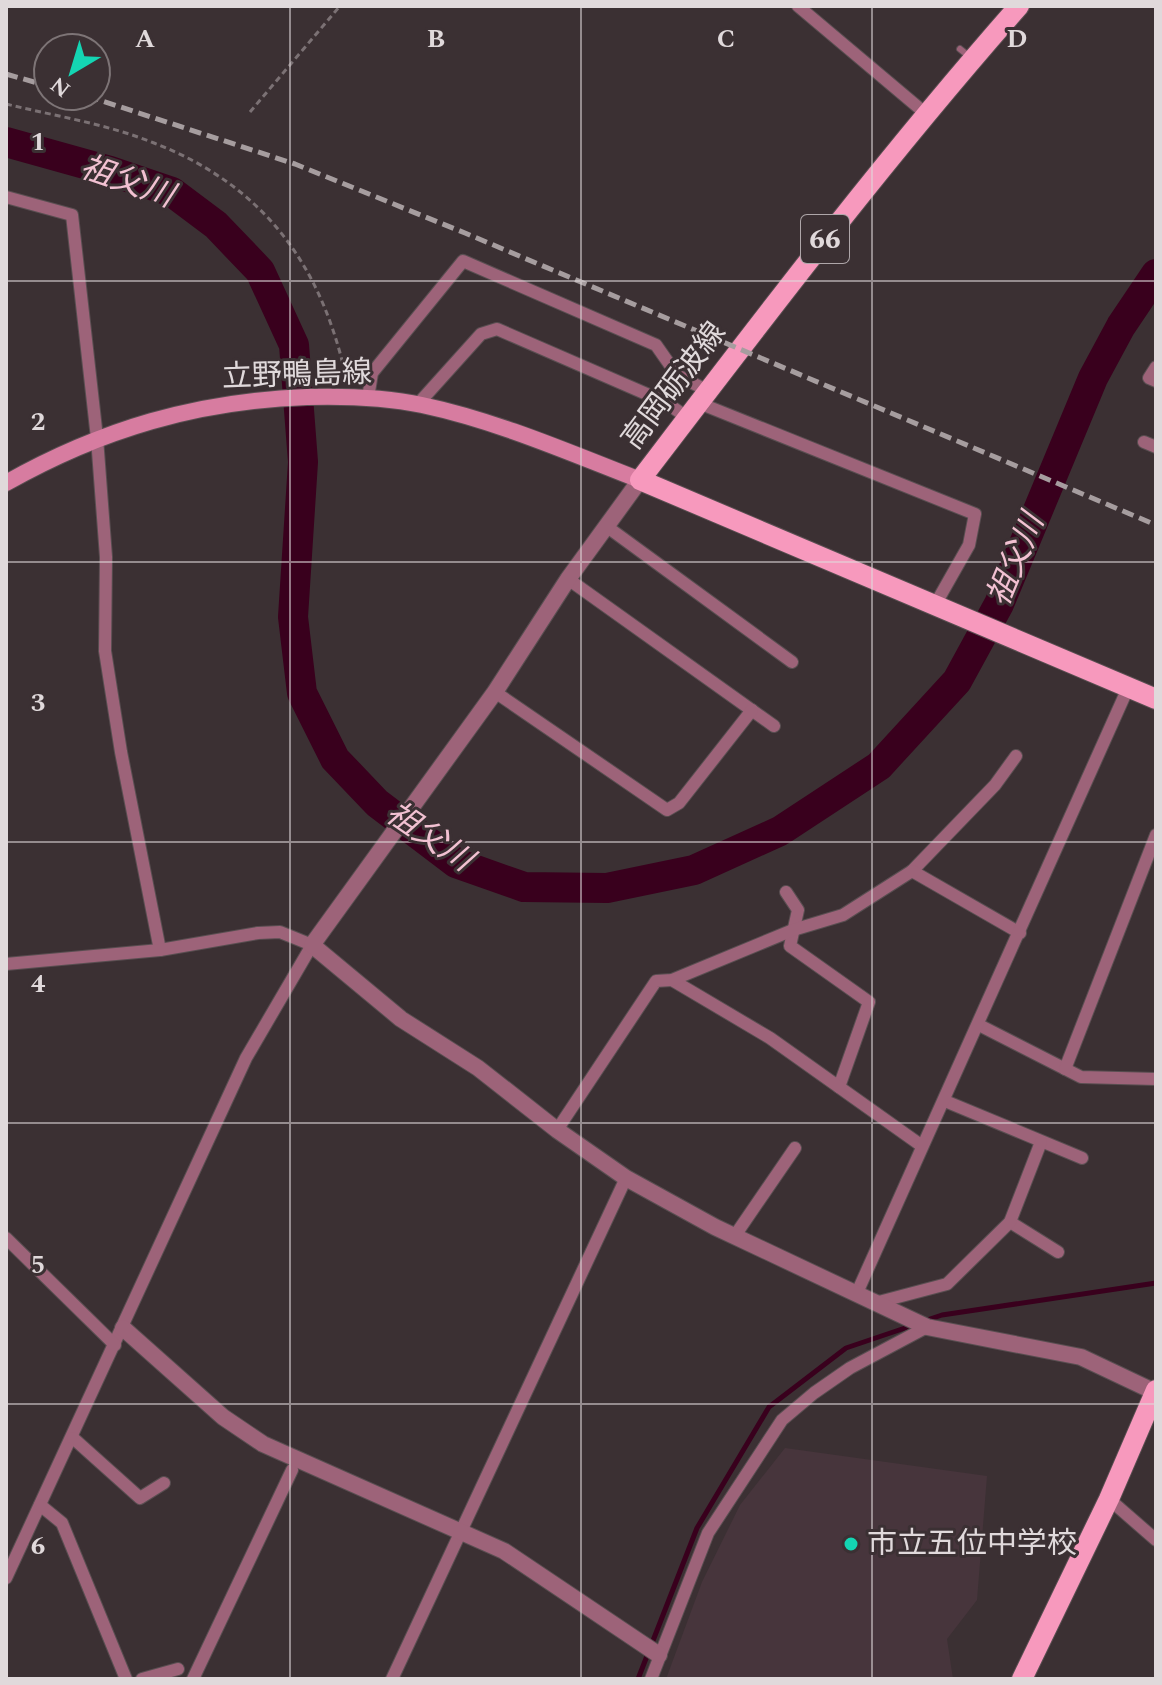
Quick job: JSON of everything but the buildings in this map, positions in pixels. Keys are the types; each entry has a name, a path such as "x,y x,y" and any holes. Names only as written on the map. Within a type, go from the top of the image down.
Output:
{"main road":[{"name":"高岡砺波線","path":"1019,6 966,54 925,113 640,480 1156,699"},
{"name":"立野鴨島線","path":"6,483 47,460 141,423 204,407 267,399 346,396 418,404 518,432 640,480"},
{"path":"1022,1679 1109,1499 1156,1391"}],"street":[{"path":"798,6 925,113"},
{"path":"6,197 72,215 97,438 106,557 105,651 121,752 160,950"},
{"path":"368,398 372,373 463,261 656,345 698,404"},
{"path":"418,404 481,334 497,329 665,402 698,404 975,514 969,545 935,605"},
{"path":"1156,367 1149,378 1156,381"},
{"path":"6,1578 246,1058 312,945 495,692 568,579 640,480"},
{"path":"606,526 792,662"},
{"path":"568,579 774,726"},
{"path":"856,1295 1128,688"},
{"path":"495,692 667,810 679,803 752,710"},
{"path":"557,1130 656,981 672,980 793,930 843,915 912,871 995,785 1016,756"},
{"path":"1065,1069 1156,835"},
{"path":"912,871 1020,933"},
{"path":"786,892 798,910 790,946 869,1002 839,1087"},
{"path":"6,964 160,950 280,932 312,945 401,1019 478,1068 557,1130 626,1178 734,1237 927,1327 1081,1357 1156,1391"},
{"path":"672,980 770,1038 922,1146"},
{"path":"979,1025 1081,1077 1156,1079"},
{"path":"945,1101 1082,1158"},
{"path":"875,1303 947,1284 1010,1222 1041,1142"},
{"path":"734,1237 795,1148"},
{"path":"392,1679 626,1178"},
{"path":"1010,1222 1058,1252"},
{"path":"6,1238 115,1345"},
{"path":"651,1679 708,1533 782,1420 850,1368 927,1327"},
{"path":"123,1328 223,1417 263,1444 504,1551 659,1655"},
{"path":"73,1438 140,1498 164,1483"},
{"path":"193,1679 292,1470"},
{"path":"1109,1499 1156,1540"},
{"path":"40,1505 62,1523 126,1679"},
{"path":"142,1679 178,1669"}],"path":[{"path":"250,112 340,6"},
{"path":"6,104 153,142 191,160 236,188 276,224 307,266 330,322 346,396"}],"shaded area":[{"name":"市立五位中学校","path":"785,1448 987,1476 977,1600 947,1639 953,1679 666,1679 702,1582 740,1505"}],"waterway":[{"name":"祖父川","path":"6,142 172,192 216,225 260,271 294,345 303,462 293,617 302,693 335,759 377,803 456,863 524,887 607,888 694,870 780,831 879,766 957,681 999,604 1093,378 1121,326 1156,274"},
{"path":"924,1321 942,1315 1156,1283"},
{"path":"638,1679 697,1528 769,1407 846,1348 911,1326"}],"railway":[{"path":"6,74 32,81"},
{"path":"112,104 295,164 1156,525"}],"place":[{"name":"市立五位中学校","path":"851,1544"}]}
